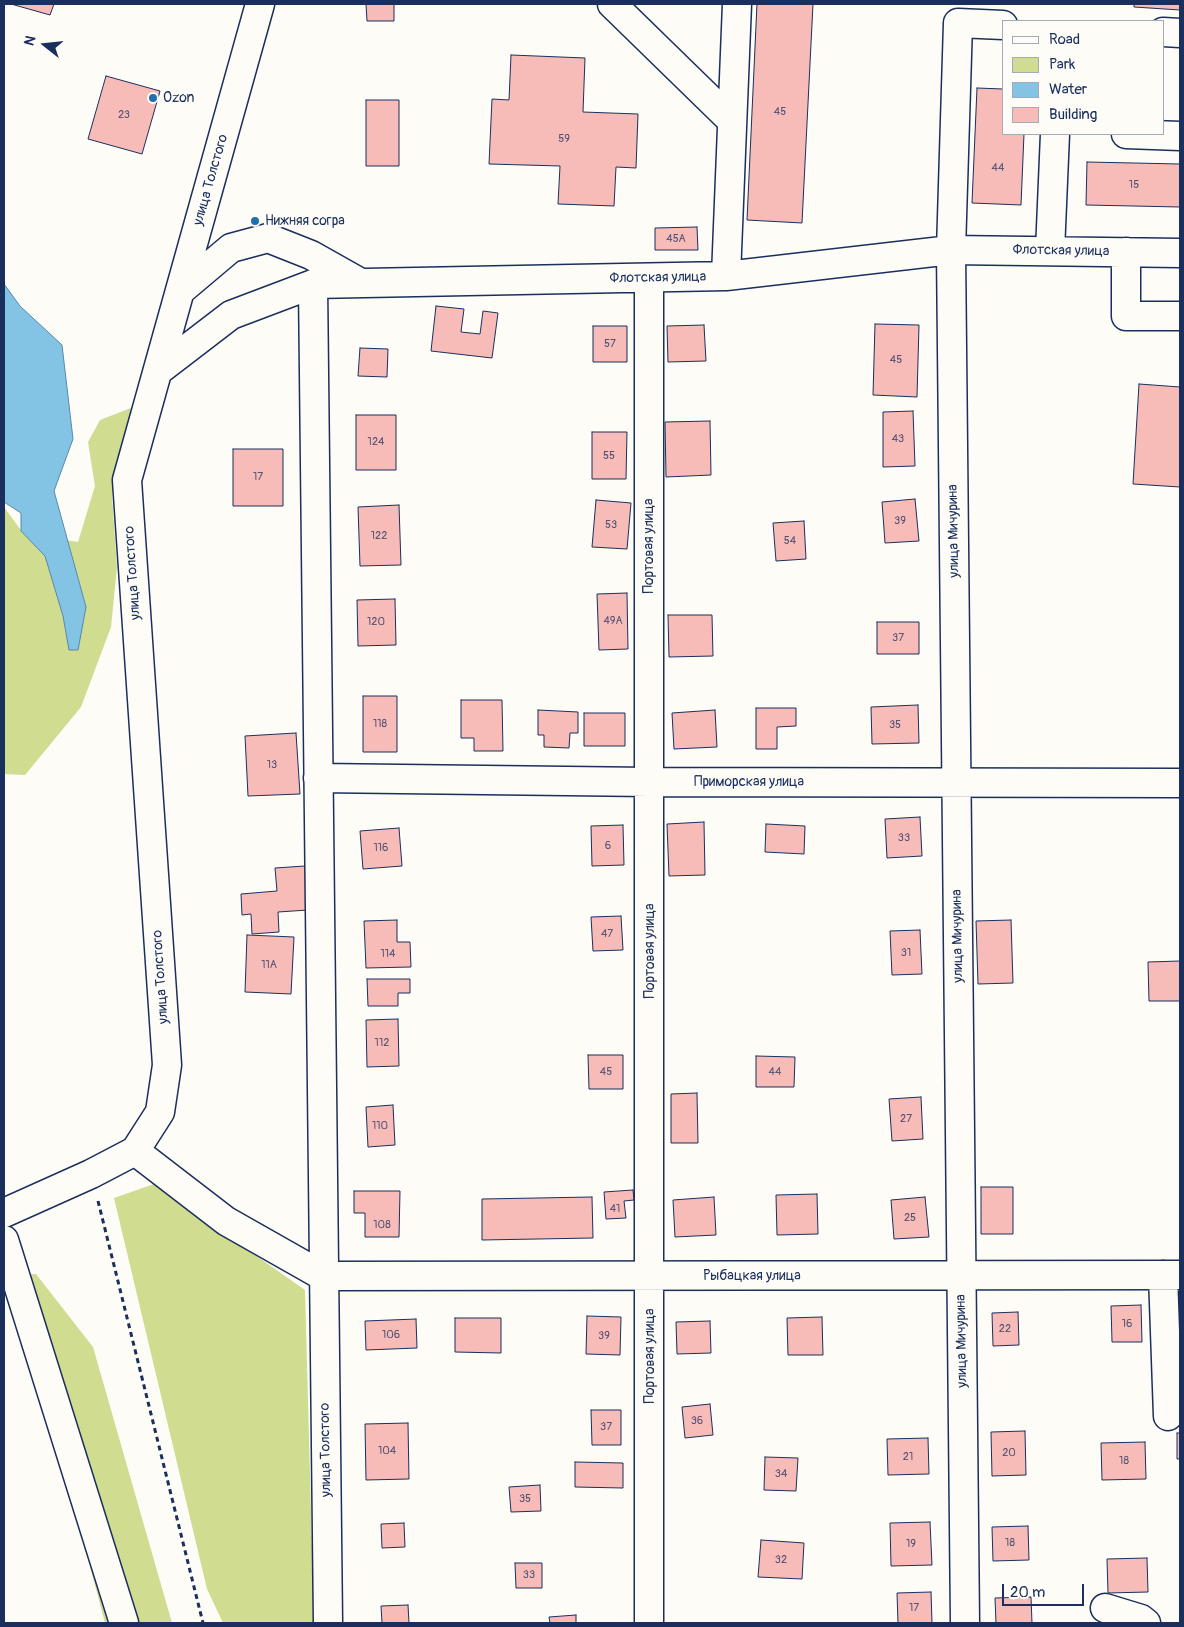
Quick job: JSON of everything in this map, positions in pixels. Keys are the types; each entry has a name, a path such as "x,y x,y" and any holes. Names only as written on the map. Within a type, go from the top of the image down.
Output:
{"street":[{"name":"улица Толстого","path":"4,1213 91,1174 135,1151 160,1112 167,1065 127,480 260,4"},
{"path":"612,4 732,121"},
{"path":"726,276 737,4"},
{"path":"958,14 1002,25"},
{"name":"улица Мичурина","path":"958,14 951,250 965,1623"},
{"path":"1164,32 1180,33"},
{"path":"1050,251 1054,135"},
{"path":"1153,135 1180,136"},
{"path":"180,291 231,248 268,238 311,255 360,283"},
{"name":"Флотская улица","path":"158,371 231,315 313,284 649,279 726,276 951,250 1180,253"},
{"path":"1126,252 1126,316 1180,316"},
{"name":"Портовая улица","path":"649,279 649,1623"},
{"name":"улица Толстого","path":"313,284 328,1623"},
{"name":"Приморская улица","path":"318,778 650,782 1180,783"},
{"path":"135,1151 226,1221 323,1276"},
{"path":"4,1240 124,1623"},
{"path":"1168,1416 1172,1275"},
{"name":"Рыбацкая улица","path":"323,1276 1172,1275"},
{"path":"1105,1608 1142,1619 1146,1623"}],"path":[{"path":"91,1174 203,1623"}],"green space":[{"path":"131,408 112,495 117,567 111,627 81,707 25,775 4,774 4,507 23,533 78,542 95,486 88,442 100,420"},
{"path":"154,1184 305,1290 314,1623 223,1623 207,1589 114,1198"},
{"path":"36,1274 93,1347 172,1623 105,1623 13,1275"}],"water":[{"path":"4,284 20,306 62,345 73,439 54,491 86,607 78,650 69,650 63,616 45,556 21,531 21,513 4,502"}],"building":[{"path":"11,4 54,4 50,15"},
{"path":"366,4 394,4 394,21 367,21"},
{"path":"757,4 813,4 802,223 747,220"},
{"path":"1134,4 1180,4 1180,10 1134,7"},
{"path":"511,55 585,58 583,112 638,114 636,168 616,167 614,206 558,204 560,166 489,164 492,99 509,100"},
{"path":"106,76 160,91 142,154 88,139"},
{"path":"977,88 1002,89 1002,135 1024,135 1021,205 972,203"},
{"path":"366,100 399,100 399,166 366,166"},
{"path":"1087,162 1180,164 1180,207 1086,205"},
{"path":"697,227 698,250 655,250 655,228"},
{"path":"436,306 464,309 461,332 480,334 483,311 498,313 492,358 431,351"},
{"path":"875,324 919,325 917,397 873,395"},
{"path":"704,325 706,361 668,362 667,326"},
{"path":"593,326 627,326 627,362 593,362"},
{"path":"360,348 388,349 387,377 358,376"},
{"path":"1139,384 1180,387 1180,487 1133,484"},
{"path":"913,411 915,466 883,467 883,412"},
{"path":"356,415 396,415 396,470 356,470"},
{"path":"710,421 711,475 666,477 665,422"},
{"path":"592,432 627,432 626,479 592,479"},
{"path":"233,449 283,449 283,506 233,506"},
{"path":"915,499 919,541 885,543 882,502"},
{"path":"596,500 631,503 627,549 592,547"},
{"path":"399,505 401,565 360,566 358,507"},
{"path":"804,521 806,559 776,561 773,523"},
{"path":"627,593 628,649 599,650 597,594"},
{"path":"395,599 396,645 358,646 357,600"},
{"path":"668,615 712,615 713,656 669,657"},
{"path":"877,622 919,622 919,654 877,654"},
{"path":"363,696 397,696 397,752 363,752"},
{"path":"461,700 502,700 503,751 474,751 474,738 461,738"},
{"path":"918,705 919,743 872,744 871,707"},
{"path":"756,708 796,708 796,726 777,727 777,749 756,749"},
{"path":"538,710 578,712 578,733 570,733 569,748 544,747 544,735 538,735"},
{"path":"715,710 717,747 674,749 672,713"},
{"path":"584,713 625,713 625,746 584,746"},
{"path":"296,733 300,794 248,796 245,736"},
{"path":"920,817 922,856 887,858 885,819"},
{"path":"704,822 705,875 669,876 667,824"},
{"path":"766,824 805,826 804,854 765,852"},
{"path":"623,825 624,865 592,866 591,826"},
{"path":"399,828 402,866 363,869 360,831"},
{"path":"305,866 308,910 278,912 279,932 252,934 251,914 242,915 241,894 277,891 275,868"},
{"path":"621,916 623,950 593,951 591,917"},
{"path":"397,920 397,942 410,942 411,967 366,968 364,921"},
{"path":"1011,920 1013,983 978,984 976,921"},
{"path":"920,930 922,974 892,975 890,931"},
{"path":"247,935 294,937 291,994 245,992"},
{"path":"1180,961 1180,1001 1149,1001 1148,962"},
{"path":"367,979 410,979 410,993 398,993 398,1006 368,1006"},
{"path":"398,1019 399,1066 367,1067 366,1020"},
{"path":"588,1055 623,1055 623,1089 589,1089"},
{"path":"756,1056 795,1057 794,1087 756,1087"},
{"path":"697,1093 698,1143 671,1143 671,1094"},
{"path":"921,1097 923,1139 892,1141 889,1099"},
{"path":"393,1105 395,1145 368,1147 366,1107"},
{"path":"981,1187 1013,1187 1013,1234 981,1234"},
{"path":"633,1190 634,1200 624,1201 626,1218 606,1219 604,1192"},
{"path":"354,1191 400,1191 399,1237 365,1237 365,1213 354,1213"},
{"path":"817,1194 818,1234 777,1235 776,1195"},
{"path":"592,1197 593,1238 482,1240 482,1199"},
{"path":"714,1197 716,1235 675,1237 673,1200"},
{"path":"925,1197 929,1237 894,1239 891,1200"},
{"path":"1141,1305 1142,1342 1112,1342 1111,1306"},
{"path":"1018,1312 1019,1345 993,1346 992,1313"},
{"path":"1176,1314 1180,1314 1180,1344 1176,1344"},
{"path":"587,1316 621,1317 620,1355 586,1354"},
{"path":"822,1317 823,1355 788,1355 787,1318"},
{"path":"455,1318 501,1318 501,1353 455,1352"},
{"path":"416,1319 417,1348 366,1350 365,1321"},
{"path":"710,1321 711,1353 677,1354 676,1322"},
{"path":"710,1404 713,1435 685,1438 682,1407"},
{"path":"591,1410 621,1410 621,1445 592,1445"},
{"path":"408,1423 409,1479 366,1480 365,1424"},
{"path":"1025,1431 1026,1475 992,1476 991,1432"},
{"path":"1177,1433 1180,1433 1180,1459 1177,1459"},
{"path":"928,1438 929,1474 888,1475 887,1439"},
{"path":"1145,1442 1146,1479 1102,1480 1101,1443"},
{"path":"765,1457 798,1458 796,1491 764,1490"},
{"path":"575,1462 623,1463 623,1488 575,1487"},
{"path":"540,1485 541,1511 511,1512 509,1487"},
{"path":"930,1522 932,1565 891,1566 890,1523"},
{"path":"404,1523 405,1547 382,1548 381,1524"},
{"path":"1028,1526 1029,1560 993,1561 992,1527"},
{"path":"761,1540 804,1543 802,1579 758,1577"},
{"path":"1147,1558 1148,1592 1108,1593 1107,1559"},
{"path":"515,1563 542,1563 542,1588 516,1588"},
{"path":"931,1592 932,1623 898,1623 897,1593"},
{"path":"1031,1597 1032,1623 996,1623 995,1598"},
{"path":"408,1605 409,1623 382,1623 381,1606"},
{"path":"576,1615 576,1623 550,1623 549,1617"}],"place":[{"name":"Ozon","path":"153,98"},
{"name":"Нижняя согра","path":"255,221"}]}
